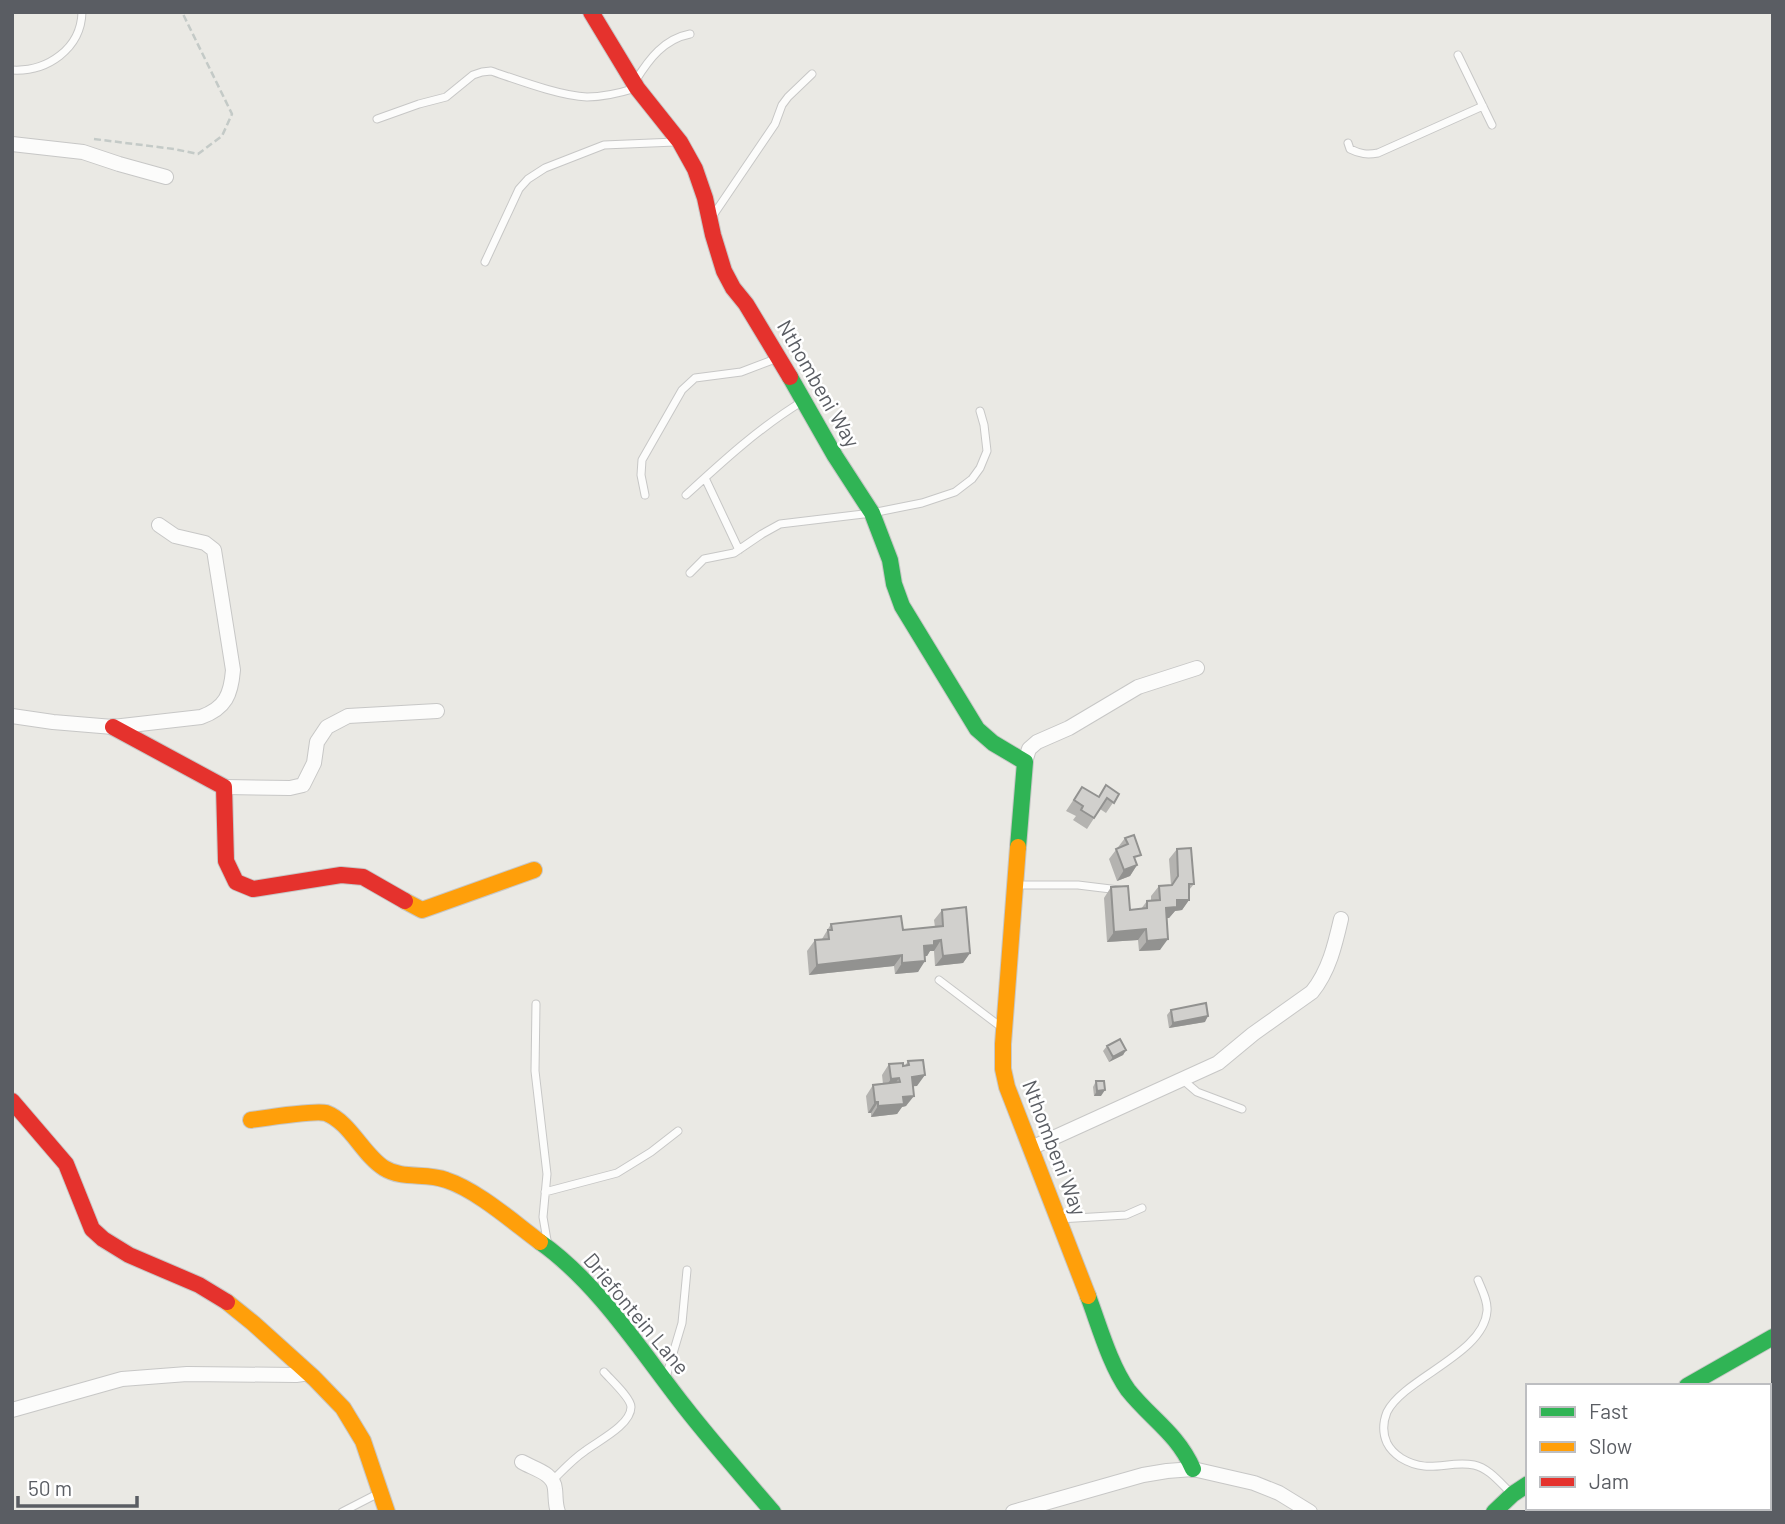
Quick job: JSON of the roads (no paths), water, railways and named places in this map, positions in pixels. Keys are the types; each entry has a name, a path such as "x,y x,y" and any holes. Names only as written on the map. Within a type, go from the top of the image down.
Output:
{"street":[{"name":"Nthombeni Way","path":"591,12 635,86 680,142 695,169 724,271 872,513 890,560 902,606 977,729 985,738 1025,762 1004,1029 1003,1069 1007,1087 1118,1374 1131,1393 1180,1442 1193,1469"},
{"path":"12,144 83,152 166,177"},
{"path":"12,716 113,727 201,717 217,709 226,700 231,689 233,670 214,550 205,542 176,536 159,525"},
{"path":"1025,762 1029,749 1037,742 1069,727 1138,687 1197,668"},
{"path":"113,727 224,787 290,788 303,785 314,763 317,742 327,727 348,716 437,711"},
{"path":"224,787 226,861 236,882 253,889 341,875 363,877 422,910 534,870"},
{"path":"1031,1147 1218,1063 1312,992 1331,958 1342,919"},
{"path":"12,1101 66,1164 92,1229 98,1235 141,1261 220,1296 334,1395 359,1433 387,1512"},
{"name":"Driefontein Lane","path":"251,1120 325,1113 342,1124 377,1163 387,1170 406,1176 429,1175 464,1187 548,1247 577,1273 621,1323 665,1381 774,1512"},
{"path":"1691,1384 1773,1337"},
{"path":"12,1410 122,1379 187,1374 309,1373"},
{"path":"522,1462 553,1480 558,1512"},
{"path":"1013,1512 1143,1475 1193,1469 1254,1483 1279,1493 1310,1512"},
{"path":"1494,1512 1526,1485"}],"lane":[{"path":"12,70 31,70 55,61 77,36 82,12"},
{"path":"377,119 446,97 473,75 491,71 574,96 599,97 618,94 635,86 647,62 669,41 690,34"},
{"path":"1458,55 1492,125"},
{"path":"710,220 775,124 782,105 813,74"},
{"path":"1348,143 1350,149 1358,153 1378,153 1483,106"},
{"path":"485,262 519,189 528,178 545,168 604,145 680,142"},
{"path":"645,495 641,475 642,460 682,390 695,378 741,372 779,358"},
{"path":"686,495 757,432 804,401"},
{"path":"690,573 704,559 734,553 780,524 872,513 922,503 964,487 980,468 987,451 981,411"},
{"path":"705,478 739,550"},
{"path":"1015,885 1078,885 1122,891"},
{"path":"939,980 1004,1029"},
{"path":"536,1004 535,1071 547,1174 543,1223 548,1247"},
{"path":"1183,1080 1197,1092 1242,1109"},
{"path":"545,1192 617,1173 636,1163 678,1131"},
{"path":"1059,1219 1126,1215 1142,1208"},
{"path":"665,1381 682,1323 687,1270"},
{"path":"1478,1280 1487,1304 1484,1323 1464,1348 1391,1405 1383,1425 1385,1439 1389,1448 1397,1455 1418,1466 1464,1464 1483,1468 1513,1494"},
{"path":"553,1480 568,1464 617,1429 627,1417 631,1407 629,1401 604,1372"},
{"path":"342,1512 380,1492"}]}
